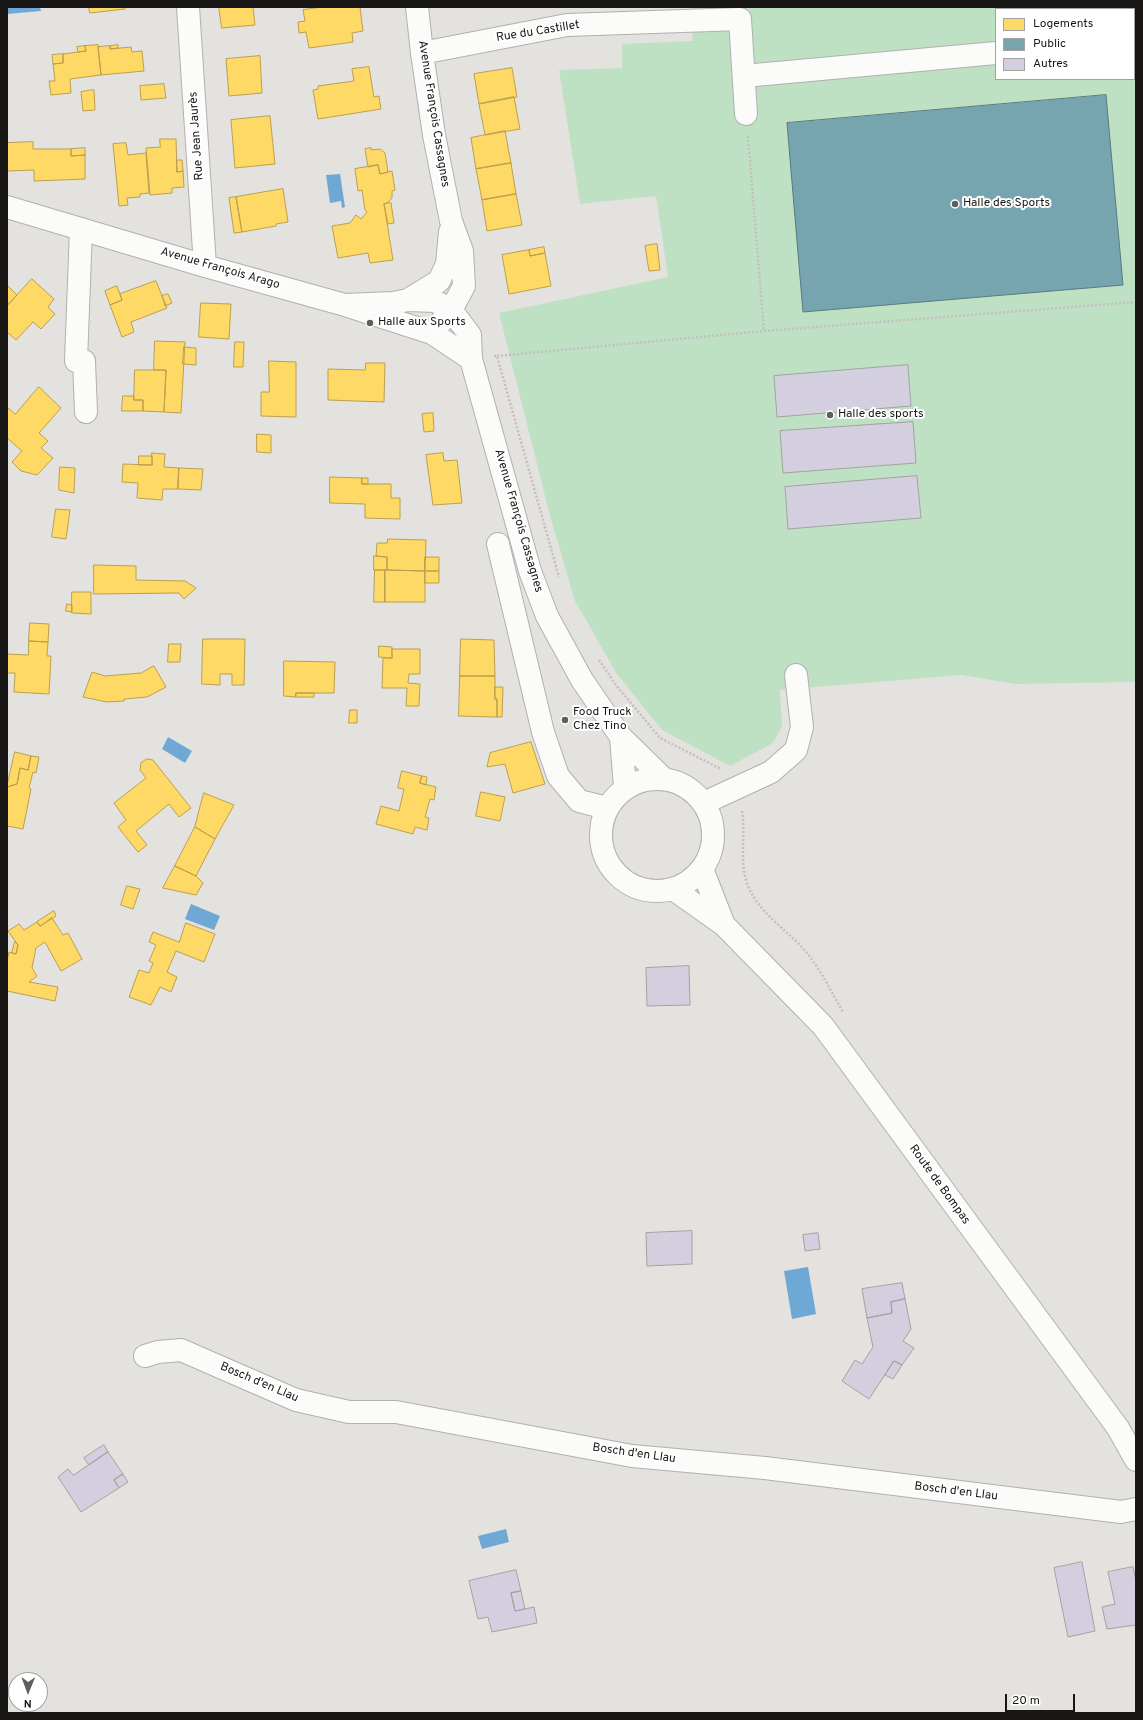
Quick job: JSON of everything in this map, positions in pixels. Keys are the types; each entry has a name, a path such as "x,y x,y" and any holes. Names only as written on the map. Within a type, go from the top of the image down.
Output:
{"main road":[{"name":"Rue Jean Jaurès","path":"188,7 205,266"},
{"name":"Avenue François Cassagnes","path":"417,7 434,135 452,220 462,251 464,286 443,305"},
{"name":"Rue du Castillet","path":"422,53 567,26 655,15 689,21 740,19 744,76"},
{"path":"746,114 744,76 995,52"},
{"name":"Avenue François Arago","path":"7,207 205,266 345,305 432,333"},
{"name":"Avenue François Cassagnes","path":"432,333 443,305 449,283 447,264 452,220"},
{"path":"81,229 76,361 84,361 86,412"},
{"name":"Avenue François Cassagnes","path":"408,300 439,281 447,264"},
{"name":"Avenue François Cassagnes","path":"345,305 393,303 408,300 443,305 470,335 471,359 530,571 547,616 582,680 621,737 663,778"},
{"path":"432,333 471,359"},
{"path":"498,544 543,732 558,776 579,801 607,808"},
{"path":"704,803 771,772 796,750 802,727 796,675"},
{"name":"Avenue François Cassagnes","path":"621,737 625,787"},
{"path":"663,778 686,786 704,803 713,825 712,848 702,869 689,881 673,889 651,891 630,885 613,871 602,851 600,829 607,808 625,787 643,780 663,778"},
{"name":"Route de Bompas","path":"702,869 724,925"},
{"name":"Route de Bompas","path":"673,889 724,925 823,1026 1118,1428 1136,1460"},
{"name":"Bosch d'en Llau","path":"145,1356 158,1352 181,1350 296,1400 349,1412 396,1412 632,1456 765,1468 1121,1512 1136,1509"}],"path":[{"path":"746,114 764,331"},
{"path":"471,359 764,331 1136,302"},
{"path":"497,356 561,584"},
{"path":"598,658 616,685 660,738 725,772 738,787"}],"green space":[{"name":"Halle des sports","path":"691,7 1136,7 1136,682 1015,684 962,675 780,690 782,727 773,743 730,766 662,730 617,674 575,601 550,516 499,313 668,277 656,196 580,204 559,70 622,68 622,44 693,41"}],"water":[{"path":"7,7 40,7 41,11 7,14"},
{"path":"340,174 345,207 342,208 341,201 330,203 326,175"},
{"path":"168,737 192,751 185,763 162,749"},
{"path":"191,904 220,916 214,930 185,919"},
{"path":"808,1267 816,1314 792,1319 784,1271"},
{"path":"506,1529 509,1542 482,1549 478,1536"}],"building: Logements":[{"path":"89,7 125,7 125,9 90,13"},
{"path":"219,7 253,7 255,25 222,28"},
{"path":"323,7 360,7 363,31 352,33 353,42 309,48 306,32 299,33 298,22 305,21 303,10"},
{"path":"98,45 101,75 70,79 71,93 51,95 49,81 55,81 53,64 63,63 63,54 86,51 85,46"},
{"path":"118,45 118,48 110,49 110,46"},
{"path":"85,46 86,51 78,52 77,47"},
{"path":"110,46 110,49 131,47 132,52 142,51 144,71 101,75 98,47"},
{"path":"63,54 63,63 53,64 52,55"},
{"path":"260,56 262,93 229,96 226,59"},
{"path":"369,67 374,97 379,96 381,109 318,119 313,90 318,89 318,86 354,81 352,69"},
{"path":"512,68 517,97 479,104 474,74"},
{"path":"164,84 166,98 141,100 140,86"},
{"path":"94,90 95,110 83,111 81,92"},
{"path":"514,97 520,129 485,135 479,104"},
{"path":"270,116 275,164 235,168 231,120"},
{"path":"505,131 511,163 476,169 471,138"},
{"path":"160,139 176,139 177,172 183,171 184,187 172,188 172,193 150,195 146,148 160,147"},
{"path":"33,142 33,149 71,149 71,156 85,155 85,179 34,181 34,170 7,171 7,143"},
{"path":"126,143 128,155 146,153 149,193 140,194 140,197 127,198 128,205 119,206 113,144"},
{"path":"85,148 85,155 71,156 71,149"},
{"path":"371,148 371,150 380,149 385,153 388,172 380,174 378,165 368,167 365,149"},
{"path":"177,160 182,160 183,171 177,172"},
{"path":"511,163 516,194 482,200 476,169"},
{"path":"378,165 380,174 392,171 395,190 392,191 392,198 384,204 393,260 370,263 368,253 338,258 332,226 350,223 356,215 361,219 367,212 365,210 362,190 358,191 355,169"},
{"path":"283,189 288,222 276,224 276,226 242,232 236,197"},
{"path":"516,194 522,225 487,231 482,200"},
{"path":"236,197 242,232 234,233 229,198"},
{"path":"391,203 394,223 388,224 384,204"},
{"path":"657,244 660,270 649,271 645,246"},
{"path":"544,247 545,253 530,256 529,250"},
{"path":"529,250 530,256 545,253 551,286 509,294 502,255"},
{"path":"32,279 54,299 48,307 55,314 41,329 33,322 16,340 7,332 7,306"},
{"path":"156,281 167,308 131,322 134,332 122,337 110,305 122,300 120,294"},
{"path":"7,285 17,295 7,306"},
{"path":"117,286 122,300 110,305 105,291"},
{"path":"168,294 172,303 165,306 162,296"},
{"path":"201,303 231,304 229,339 199,337"},
{"path":"155,341 185,342 181,413 164,412 166,370 154,370"},
{"path":"235,342 244,342 243,367 234,367"},
{"path":"184,347 196,348 196,365 183,364"},
{"path":"269,361 296,362 296,417 261,416 261,392 269,392"},
{"path":"366,363 385,363 384,402 328,400 328,369 365,370"},
{"path":"135,370 166,370 164,412 143,411 143,400 134,400"},
{"path":"39,387 61,408 39,433 48,441 41,448 53,458 37,475 21,471 12,462 22,451 7,438 7,407 15,414"},
{"path":"123,396 134,396 134,400 143,400 143,411 122,411"},
{"path":"433,413 434,431 424,432 422,414"},
{"path":"257,434 271,435 271,453 257,452"},
{"path":"152,453 165,454 164,467 179,468 178,489 163,489 162,500 137,498 138,483 122,482 123,464 152,465"},
{"path":"443,453 444,461 457,460 462,503 433,505 426,455"},
{"path":"139,456 152,456 152,465 139,465"},
{"path":"60,467 75,468 74,493 59,490"},
{"path":"179,468 203,469 201,490 178,489"},
{"path":"330,477 362,478 362,484 391,484 391,498 400,498 400,519 365,518 365,504 330,503"},
{"path":"362,478 368,478 368,484 362,484"},
{"path":"56,509 70,510 66,539 52,537"},
{"path":"388,539 426,540 425,571 387,570 387,557 376,556 377,543 387,543"},
{"path":"374,556 387,557 387,570 374,570"},
{"path":"425,557 439,557 439,571 425,571"},
{"path":"94,565 136,566 136,580 185,581 196,588 184,599 179,593 94,594"},
{"path":"375,570 385,570 385,602 374,602"},
{"path":"385,570 425,571 425,602 385,602"},
{"path":"425,571 439,571 439,583 425,583"},
{"path":"72,592 91,592 91,614 72,613"},
{"path":"67,604 72,605 72,612 66,611"},
{"path":"30,623 49,624 48,642 29,641"},
{"path":"203,639 245,639 244,685 232,685 232,674 220,674 220,685 202,684"},
{"path":"461,639 494,640 495,676 460,676"},
{"path":"29,641 48,642 47,656 51,656 49,694 14,692 15,673 7,673 7,654 28,655"},
{"path":"169,644 181,644 180,662 168,662"},
{"path":"379,646 392,647 392,658 379,657"},
{"path":"392,649 420,649 420,674 409,674 408,683 420,684 419,706 406,706 407,688 382,688 383,658 392,658"},
{"path":"284,661 335,662 334,693 296,693 296,697 284,696"},
{"path":"154,666 166,687 147,697 107,702 83,697 92,672 105,676 141,673"},
{"path":"460,676 495,676 497,717 459,716"},
{"path":"495,687 503,687 502,717 497,717"},
{"path":"296,693 314,693 314,697 296,697"},
{"path":"350,710 357,710 357,723 349,723"},
{"path":"531,742 545,784 513,793 505,764 487,767 490,753"},
{"path":"15,752 31,756 28,770 20,768 17,784 7,787"},
{"path":"31,756 39,757 36,773 33,772 29,788 31,789 23,829 7,826 7,787 17,784 20,768 28,770"},
{"path":"147,759 153,760 191,808 179,817 169,804 136,831 147,845 138,852 118,827 126,820 114,803 146,778 140,770 141,763"},
{"path":"402,771 422,776 420,783 436,787 434,800 430,799 425,817 429,818 427,830 415,827 413,834 376,824 381,806 399,811 404,789 398,788"},
{"path":"422,776 427,777 426,785 420,783"},
{"path":"481,792 505,797 500,821 476,816"},
{"path":"204,793 234,805 215,839 195,827"},
{"path":"195,827 215,839 196,876 175,866"},
{"path":"175,866 196,876 203,883 196,895 163,888"},
{"path":"127,886 140,889 133,909 121,905"},
{"path":"54,911 56,916 40,926 37,922"},
{"path":"52,918 63,935 68,933 82,959 61,971 45,942 36,948 32,968 37,976 29,982 58,987 55,1001 7,991 7,961 9,952 16,954 18,945 8,931 19,924 24,930 37,922 40,926"},
{"path":"186,923 215,934 204,962 176,951 167,972 177,977 171,992 160,987 151,1005 129,997 139,970 149,973 153,963 149,961 156,945 149,942 153,932 179,942"},
{"path":"15,942 18,945 16,954 12,953"}],"building: Public":[{"name":"Halle des Sports","path":"1106,95 1123,285 803,312 787,123"}],"building: Autres":[{"path":"908,365 911,406 777,417 774,376"},
{"path":"913,422 916,463 783,473 780,431"},
{"path":"917,476 921,518 788,529 785,487"},
{"path":"689,966 690,1005 647,1006 646,968"},
{"path":"692,1231 692,1264 647,1266 646,1233"},
{"path":"818,1233 820,1249 805,1251 803,1235"},
{"path":"902,1283 905,1299 891,1302 892,1313 867,1318 862,1289"},
{"path":"905,1299 911,1329 903,1341 914,1348 902,1365 894,1361 869,1399 842,1381 855,1360 862,1364 873,1347 867,1318 892,1313 891,1302"},
{"path":"894,1361 902,1365 893,1379 885,1375"},
{"path":"104,1445 108,1452 89,1465 84,1458"},
{"path":"108,1452 123,1474 114,1480 119,1488 81,1512 58,1477 68,1469 73,1475"},
{"path":"123,1474 128,1482 119,1488 114,1480"},
{"path":"1082,1562 1095,1631 1068,1637 1054,1568"},
{"path":"1133,1567 1136,1581 1136,1625 1107,1629 1102,1607 1115,1604 1108,1572"},
{"path":"516,1570 521,1591 511,1593 515,1611 534,1607 537,1623 492,1632 488,1617 478,1619 469,1581"},
{"path":"521,1591 525,1609 515,1611 511,1593"}],"place":[{"name":"Halle des Sports","path":"955,204"},
{"name":"Halle aux Sports","path":"370,323"},
{"name":"Halle des sports","path":"830,415"},
{"name":"Food Truck Chez Tino","path":"565,720"}]}
